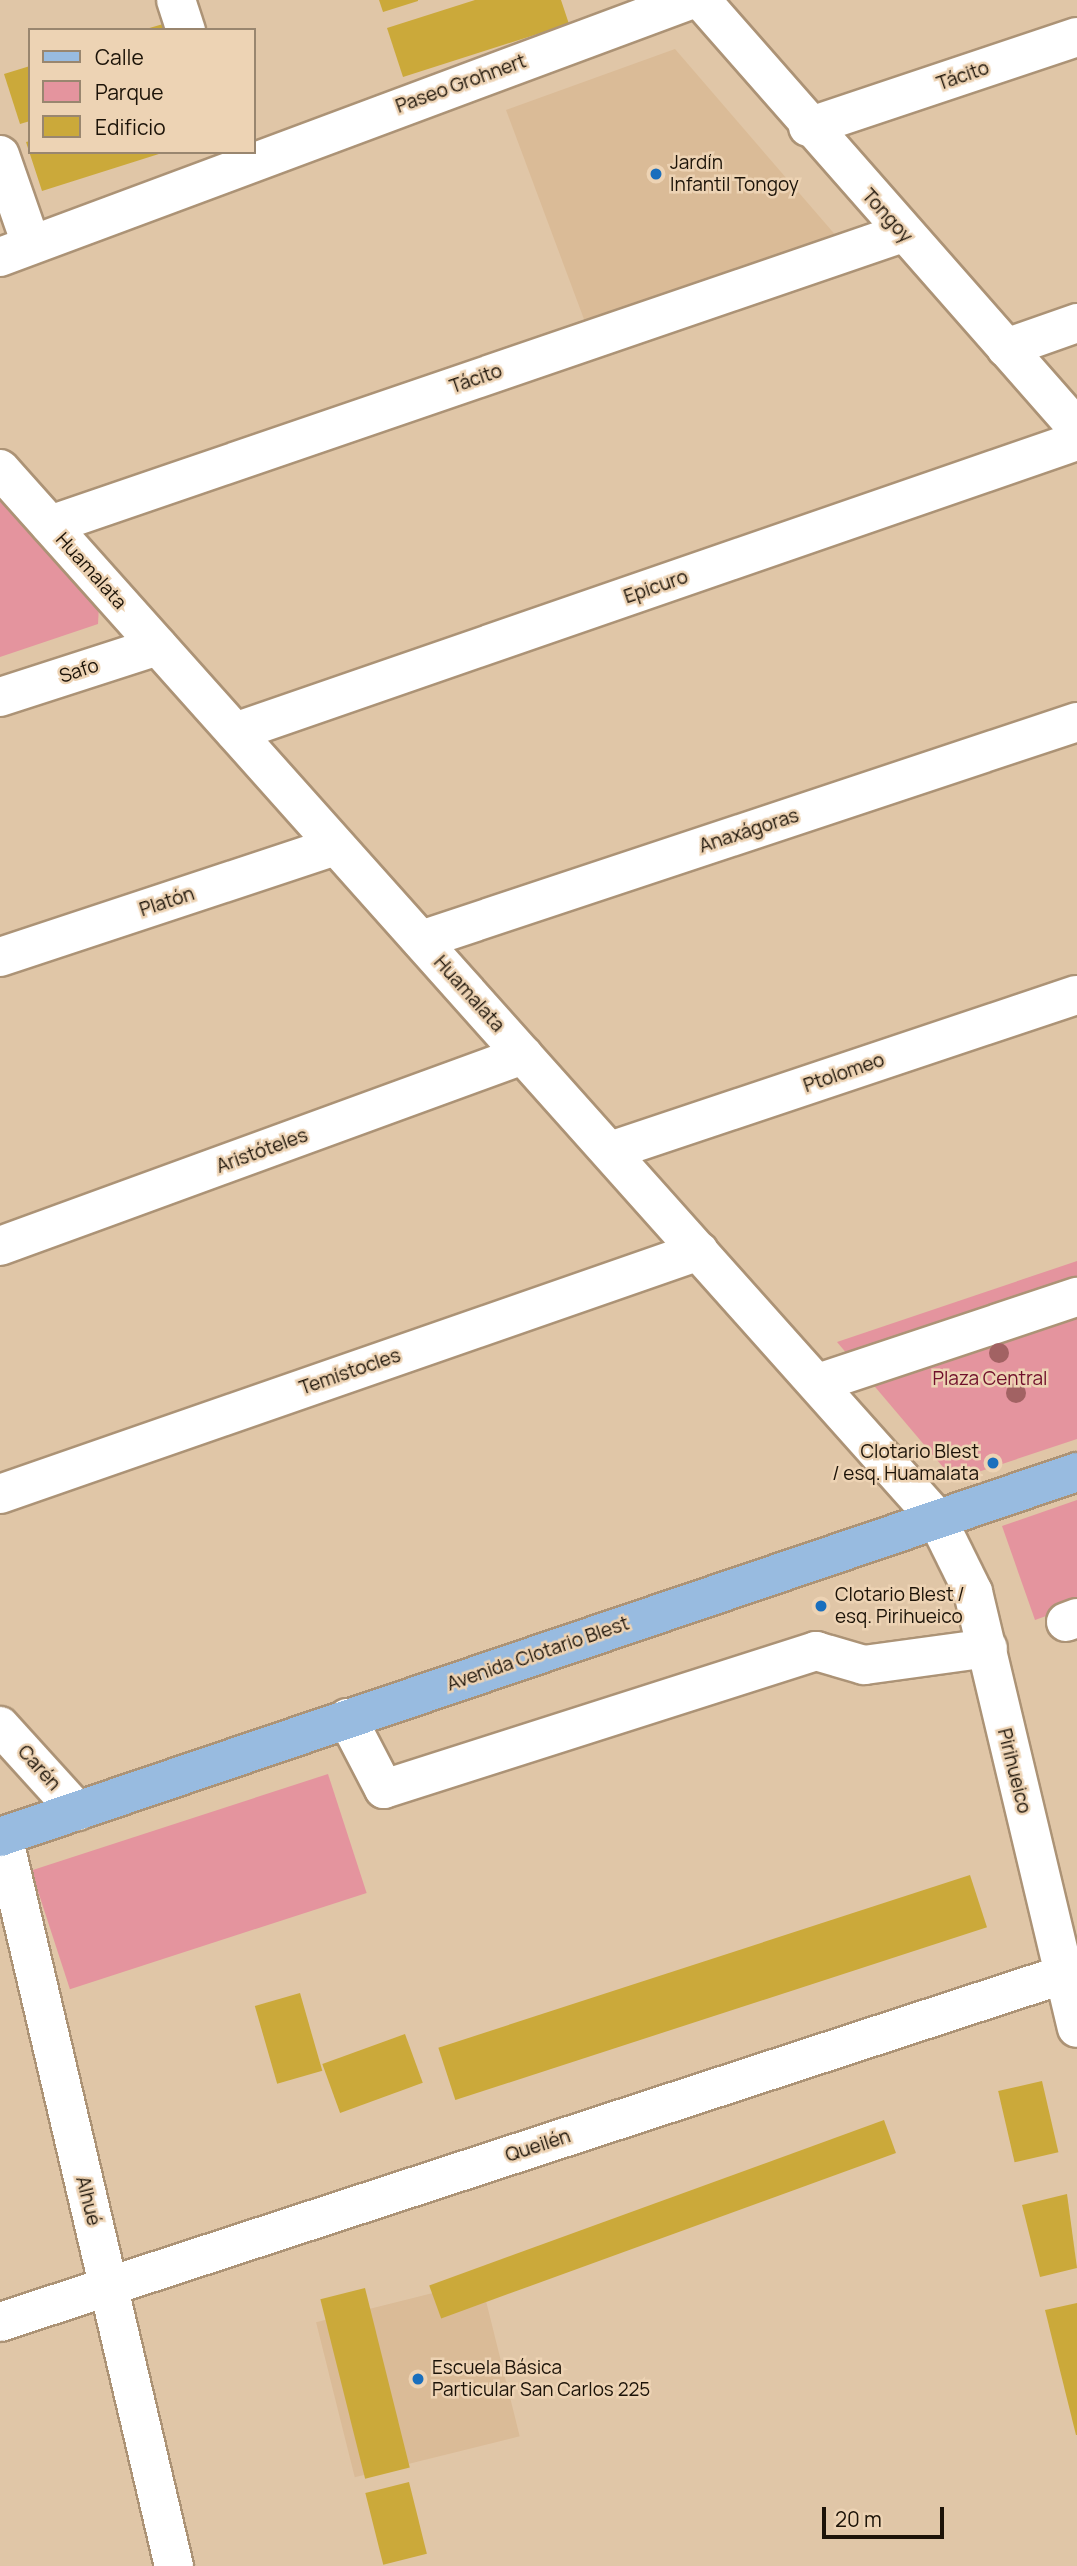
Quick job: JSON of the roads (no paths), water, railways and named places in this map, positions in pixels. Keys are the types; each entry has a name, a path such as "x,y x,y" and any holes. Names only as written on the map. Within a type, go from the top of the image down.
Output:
{"main road":[{"name":"Avenida Clotario Blest","path":"2,1836 1077,1472"}],"street":[{"path":"176,0 185,28"},
{"name":"Paseo Grohnert","path":"256,151 690,0"},
{"name":"Tongoy","path":"701,0 808,127 1077,428"},
{"name":"Tácito","path":"808,127 1077,37"},
{"name":"Paseo Grohnert","path":"0,156 15,251 247,154"},
{"name":"Tácito","path":"50,525 903,233"},
{"path":"1006,348 1077,323"},
{"name":"Epicuro","path":"235,732 1077,441"},
{"name":"Huamalata","path":"0,469 235,732 333,847 421,940 937,1519"},
{"name":"Safo","path":"0,697 158,646"},
{"name":"Anaxágoras","path":"421,940 1077,722"},
{"name":"Platón","path":"0,957 333,847"},
{"name":"Ptolomeo","path":"610,1151 1077,995"},
{"name":"Aristóteles","path":"0,1246 523,1055"},
{"name":"Temístocles","path":"0,1494 699,1251"},
{"path":"818,1383 1077,1297"},
{"name":"Pirihueico","path":"937,1519 974,1592 1071,1972 1077,2028"},
{"path":"347,1718 384,1789 816,1651 864,1665 988,1648"},
{"name":"Carén","path":"0,1726 77,1811"},
{"name":"Alhué","path":"2,1836 174,2566"},
{"name":"Queilén","path":"0,2322 1071,1972"}],"place":[{"name":"Jardín Infantil Tongoy","path":"656,174"},
{"name":"Clotario Blest / esq. Huamalata","path":"993,1463"},
{"name":"Clotario Blest / esq. Pirihueico","path":"821,1606"},
{"name":"Escuela Básica Particular San Carlos 225","path":"418,2379"}],"park label":[{"name":"Plaza Central","path":"990,1379"}]}
